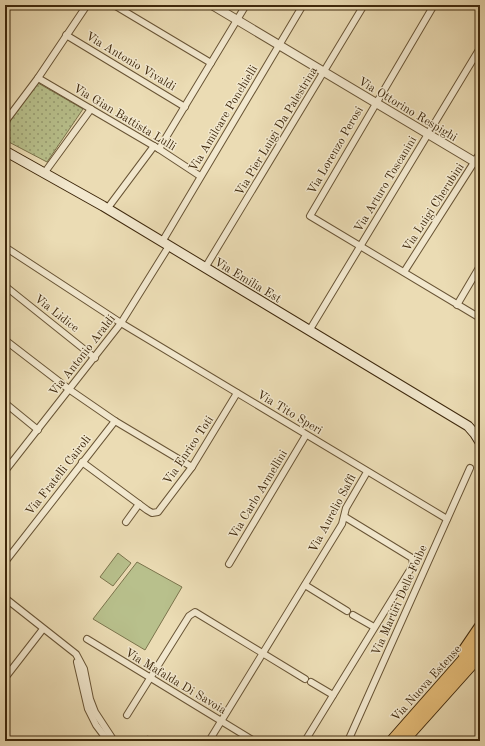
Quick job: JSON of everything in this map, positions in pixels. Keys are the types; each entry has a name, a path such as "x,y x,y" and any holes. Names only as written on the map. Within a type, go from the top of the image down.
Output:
{"highway":[{"path":"419,716 480,627"},
{"name":"Via Nuova Estense","path":"403,741 419,716 480,641"},
{"name":"Via Nuova Estense","path":"392,741 480,655"},
{"path":"419,716 480,667"}],"main road":[{"name":"Via Emilia Est","path":"5,151 45,172 468,426 478,434 480,442"}],"street":[{"path":"5,122 38,78 87,5"},
{"path":"114,5 211,63"},
{"name":"Via Ottorino Respighi","path":"212,5 477,164"},
{"path":"107,209 156,148 184,107 246,5"},
{"name":"Via Amilcare Ponchielli","path":"165,244 200,176 303,5"},
{"name":"Via Pier Luigi Da Palestrina","path":"205,268 364,5"},
{"name":"Via Lorenzo Perosi","path":"361,245 310,216 375,103 434,5"},
{"name":"Via Antonio Vivaldi","path":"66,35 184,107"},
{"name":"Via Arturo Toscanini","path":"309,331 480,48"},
{"name":"Via Gian Battista Lulli","path":"38,78 200,176"},
{"path":"45,172 91,109"},
{"name":"Via Luigi Cherubini","path":"404,272 477,164 480,153"},
{"name":"Via Antonio Araldi","path":"5,470 70,390 121,323 165,244"},
{"path":"361,245 480,318"},
{"name":"Via Tito Speri","path":"5,247 121,323 447,519"},
{"path":"457,305 480,266"},
{"name":"Via Lidice","path":"5,286 95,358"},
{"path":"5,340 70,390 114,421 192,467"},
{"name":"Via Enrico Toti","path":"139,504 152,512 158,512 192,467 238,393"},
{"path":"5,403 38,430"},
{"name":"Via Fratelli Cairoli","path":"5,562 114,421"},
{"name":"Via Carlo Armellini","path":"229,564 306,435"},
{"path":"82,462 139,504 126,522"},
{"name":"Via Martiri Delle Foibe","path":"348,741 470,468"},
{"name":"Via Aurelio Saffi","path":"209,741 342,524 346,508 367,472"},
{"path":"305,741 413,565 412,558 344,516"},
{"path":"304,585 347,612"},
{"path":"5,598 72,651 79,659 84,669 90,699 95,712 114,741"},
{"path":"127,715 189,616 195,612 333,695"},
{"path":"353,615 374,627"},
{"path":"6,677 43,629"},
{"name":"Via Mafalda Di Savoia","path":"87,639 254,741"},
{"path":"72,651 78,665 88,709 96,725 108,741"}],"green space":[{"path":"38,83 83,109 47,162 5,140 5,128"},
{"path":"118,553 131,563 113,586 100,577"},
{"path":"137,562 182,587 145,650 93,619"}]}
